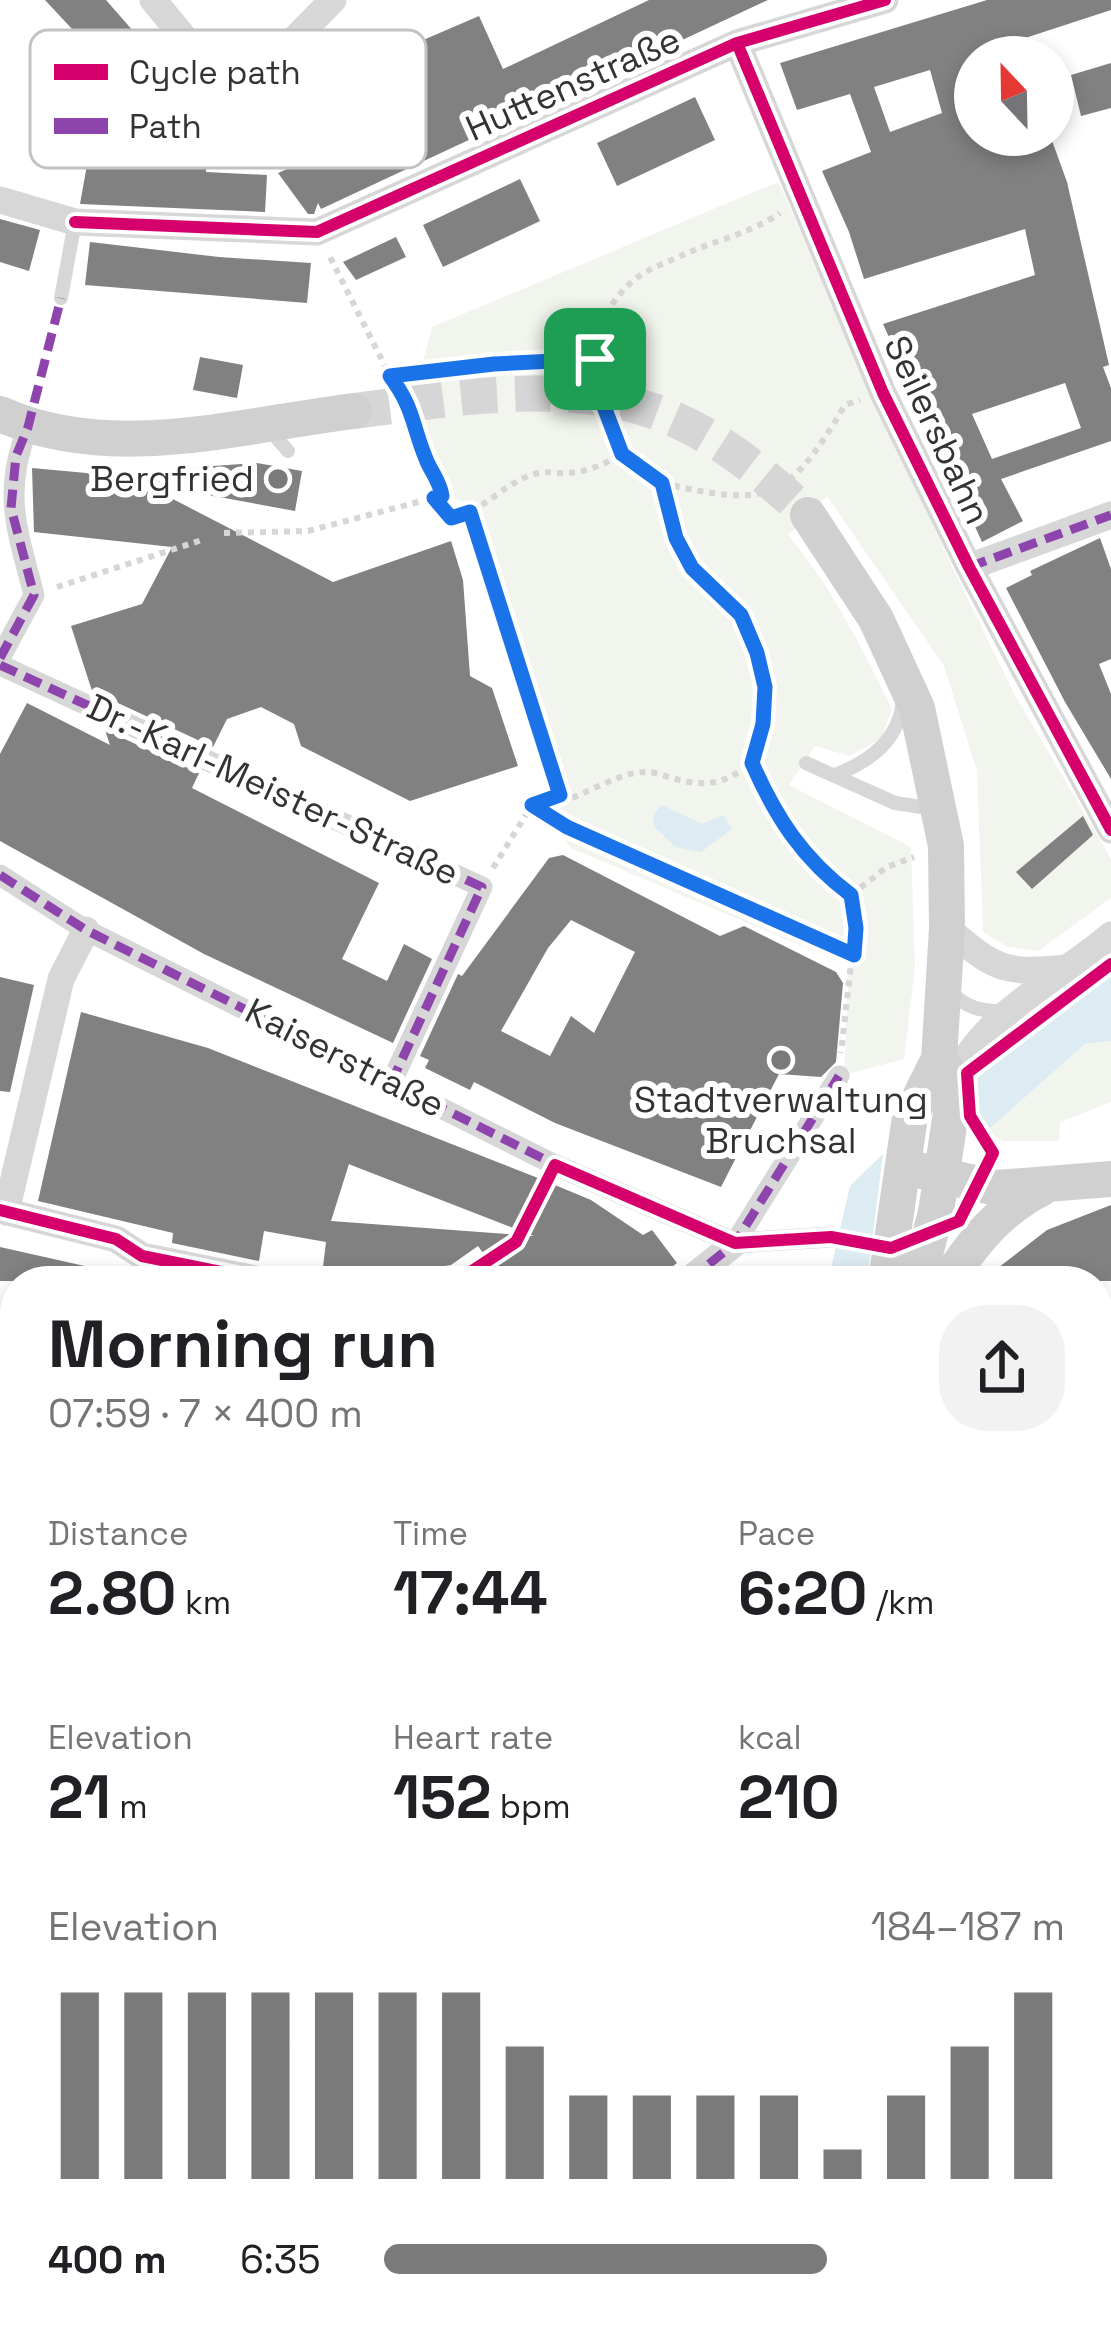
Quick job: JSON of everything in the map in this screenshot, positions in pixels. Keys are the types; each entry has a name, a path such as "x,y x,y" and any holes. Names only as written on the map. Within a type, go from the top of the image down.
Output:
{"main road":[{"path":"14,420 138,439 276,438 354,411"},
{"path":"808,515 865,600 917,708 943,828 949,1078 930,1171 920,1266"},
{"path":"930,1171 909,1125 949,1078"},
{"path":"930,1171 996,1189 1111,1179"},
{"path":"888,1266 896,1206 930,1171"},
{"path":"959,1266 990,1222 1011,1204 1046,1186"}],"street":[{"path":"153,0 178,30"},
{"path":"303,30 333,0"},
{"name":"Huttenstraße","path":"0,200 75,222 317,232 737,43 885,0"},
{"name":"Seilersbahn","path":"737,43 884,393 969,567 1111,830"},
{"path":"0,662 34,595 11,508 14,420"},
{"path":"969,567 1111,515"},
{"name":"Dr.-Karl-Meister-Straße","path":"0,662 482,887 392,1081"},
{"name":"Kaiserstraße","path":"0,875 86,930 555,1166 735,1243"},
{"path":"947,928 988,963 1021,973 1072,968"},
{"path":"86,930 61,980 3,1211 116,1239 137,1266"},
{"path":"949,1078 967,1051 1010,1011 1111,935"},
{"path":"707,1266 735,1243 839,1076"},
{"path":"735,1243 831,1237"}],"lane":[{"path":"61,298 75,222"},
{"path":"836,775 885,747 902,714 905,681"},
{"path":"806,763 943,828"},
{"path":"944,981 959,1001 987,1012 1010,1011"}],"path":[{"path":"800,199 764,224 634,280 608,313 595,359 603,404 622,454 662,483 742,498 772,492 820,447 845,405"},
{"path":"224,533 308,531 442,496 409,401 390,376 317,232"},
{"path":"390,376 595,359"},
{"path":"434,498 451,518 537,473 571,473 622,454"},
{"path":"470,512 563,801 646,771 685,782 726,783 752,763 763,724 765,687 741,615 692,568 676,538 662,483"},
{"path":"34,595 202,540"},
{"path":"752,763 785,830 816,868 851,895 856,928 839,1076"},
{"path":"482,887 532,805 560,795"},
{"path":"532,805 567,827 854,955"},
{"path":"851,895 943,828"},
{"path":"480,1266 516,1242 555,1166"}],"shaded area":[{"path":"778,182 953,569 1015,695 1111,859 1111,898 1038,951 1008,947 983,932 977,771 944,666 827,496 788,535 832,597 892,709 881,739 849,756 815,746 789,785 911,847 915,967 904,1059 844,1075 849,966 571,848 537,804 567,777 471,506 429,487 410,447 418,382 432,327"},
{"path":"662,805 702,824 723,815 732,829 701,852 675,847 654,826 653,815"},
{"path":"1111,974 1111,1041 1085,1044 986,1132 978,1114 977,1075"},
{"path":"1111,1041 1111,1102 1060,1122 1059,1141 1003,1141 986,1132 1085,1044"},
{"path":"883,1154 869,1266 831,1266 850,1186"}],"building":[{"path":"45,0 106,0 132,30 73,30"},
{"path":"649,0 768,0 426,160 426,39 479,16 503,69"},
{"path":"987,0 1111,0 1111,10 1031,36 954,36 954,156 1058,156 1111,388 1111,441 1001,479 1023,521 982,542 883,324 1035,275 1025,229 864,279 822,171 871,152 850,94 797,110 780,63","holes":["930,70 942,113 890,132 874,87","1065,383 1081,428 992,459 972,414"]},
{"path":"1111,63 1111,108 1081,116 1074,74"},
{"path":"695,97 715,140 617,186 597,143"},
{"path":"86,168 206,168 206,172 267,175 265,212 80,204"},
{"path":"289,168 409,168 321,209 318,203 314,214 308,214 278,173"},
{"path":"520,179 540,221 443,267 423,225"},
{"path":"0,219 40,230 29,271 0,262"},
{"path":"396,237 406,257 356,280 343,262"},
{"path":"90,242 311,263 307,303 85,285"},
{"path":"200,357 243,365 237,398 193,390"},
{"path":"257,463 302,471 295,511 142,483 333,582 451,541 463,580 470,676 492,688 518,766 410,801 301,746 294,724 261,707 227,719 213,747 92,691 71,626 142,604 172,547 34,532 32,468 130,477 139,482 184,468"},
{"path":"1100,538 1111,569 1111,659 1099,664 1111,694 1111,779 1006,588 1032,575 1030,571"},
{"path":"27,703 110,745 105,730 199,773 192,788 379,883 342,959 387,981 404,944 432,959 393,1043 204,954 0,841 0,754"},
{"path":"1083,816 1093,835 1032,889 1016,872"},
{"path":"563,855 720,936 744,926 836,972 843,983 836,1062 821,1077 779,1074 721,1187 555,1123 474,1082 470,1090 425,1068 429,1060 420,1056 458,974 462,976 549,858","holes":["571,920 635,952 594,1033 571,1016 550,1056 501,1031 548,948"]},
{"path":"0,977 34,985 10,1092 0,1091"},
{"path":"81,1012 208,1048 591,1200 643,1235 652,1230 677,1263 492,1266 478,1246 445,1266 323,1266 326,1242 264,1231 259,1261 172,1243 173,1233 38,1201","holes":["349,1164 534,1236 331,1221"]},
{"path":"1111,1205 1111,1266 1000,1266 1047,1230"},
{"path":"0,1247 85,1266 0,1266"}],"tunnel":[{"path":"354,411 506,394 620,402 678,421 718,443 808,515"}],"marked path":[{"path":"0,658 34,595 11,508 16,456 61,298"},
{"path":"969,567 1111,515"},
{"path":"0,665 482,887 392,1081"},
{"path":"0,875 86,930 564,1169"},
{"path":"707,1266 735,1243 839,1076"}],"cycle path":[{"path":"75,222 317,232 737,43 885,0"},
{"path":"737,43 883,393 969,567 1111,830"},
{"path":"480,1266 516,1242 555,1165 735,1243 831,1237 891,1248 959,1221 993,1153 970,1116 967,1073 1111,964"},
{"path":"0,1210 116,1239 142,1256 192,1266"}],"place":[{"name":"Bergfried","path":"278,479"},
{"name":"Stadtverwaltung Bruchsal","path":"781,1060"}],"route":[{"path":"595,359 603,404 622,454 662,483 676,538 692,568 741,615 765,687 763,724 752,763 785,830 816,868 851,895 854,955 567,827 532,805 560,795 470,512 451,518 434,498 442,496 440,486 426,460 409,401 390,376 595,359"}]}
